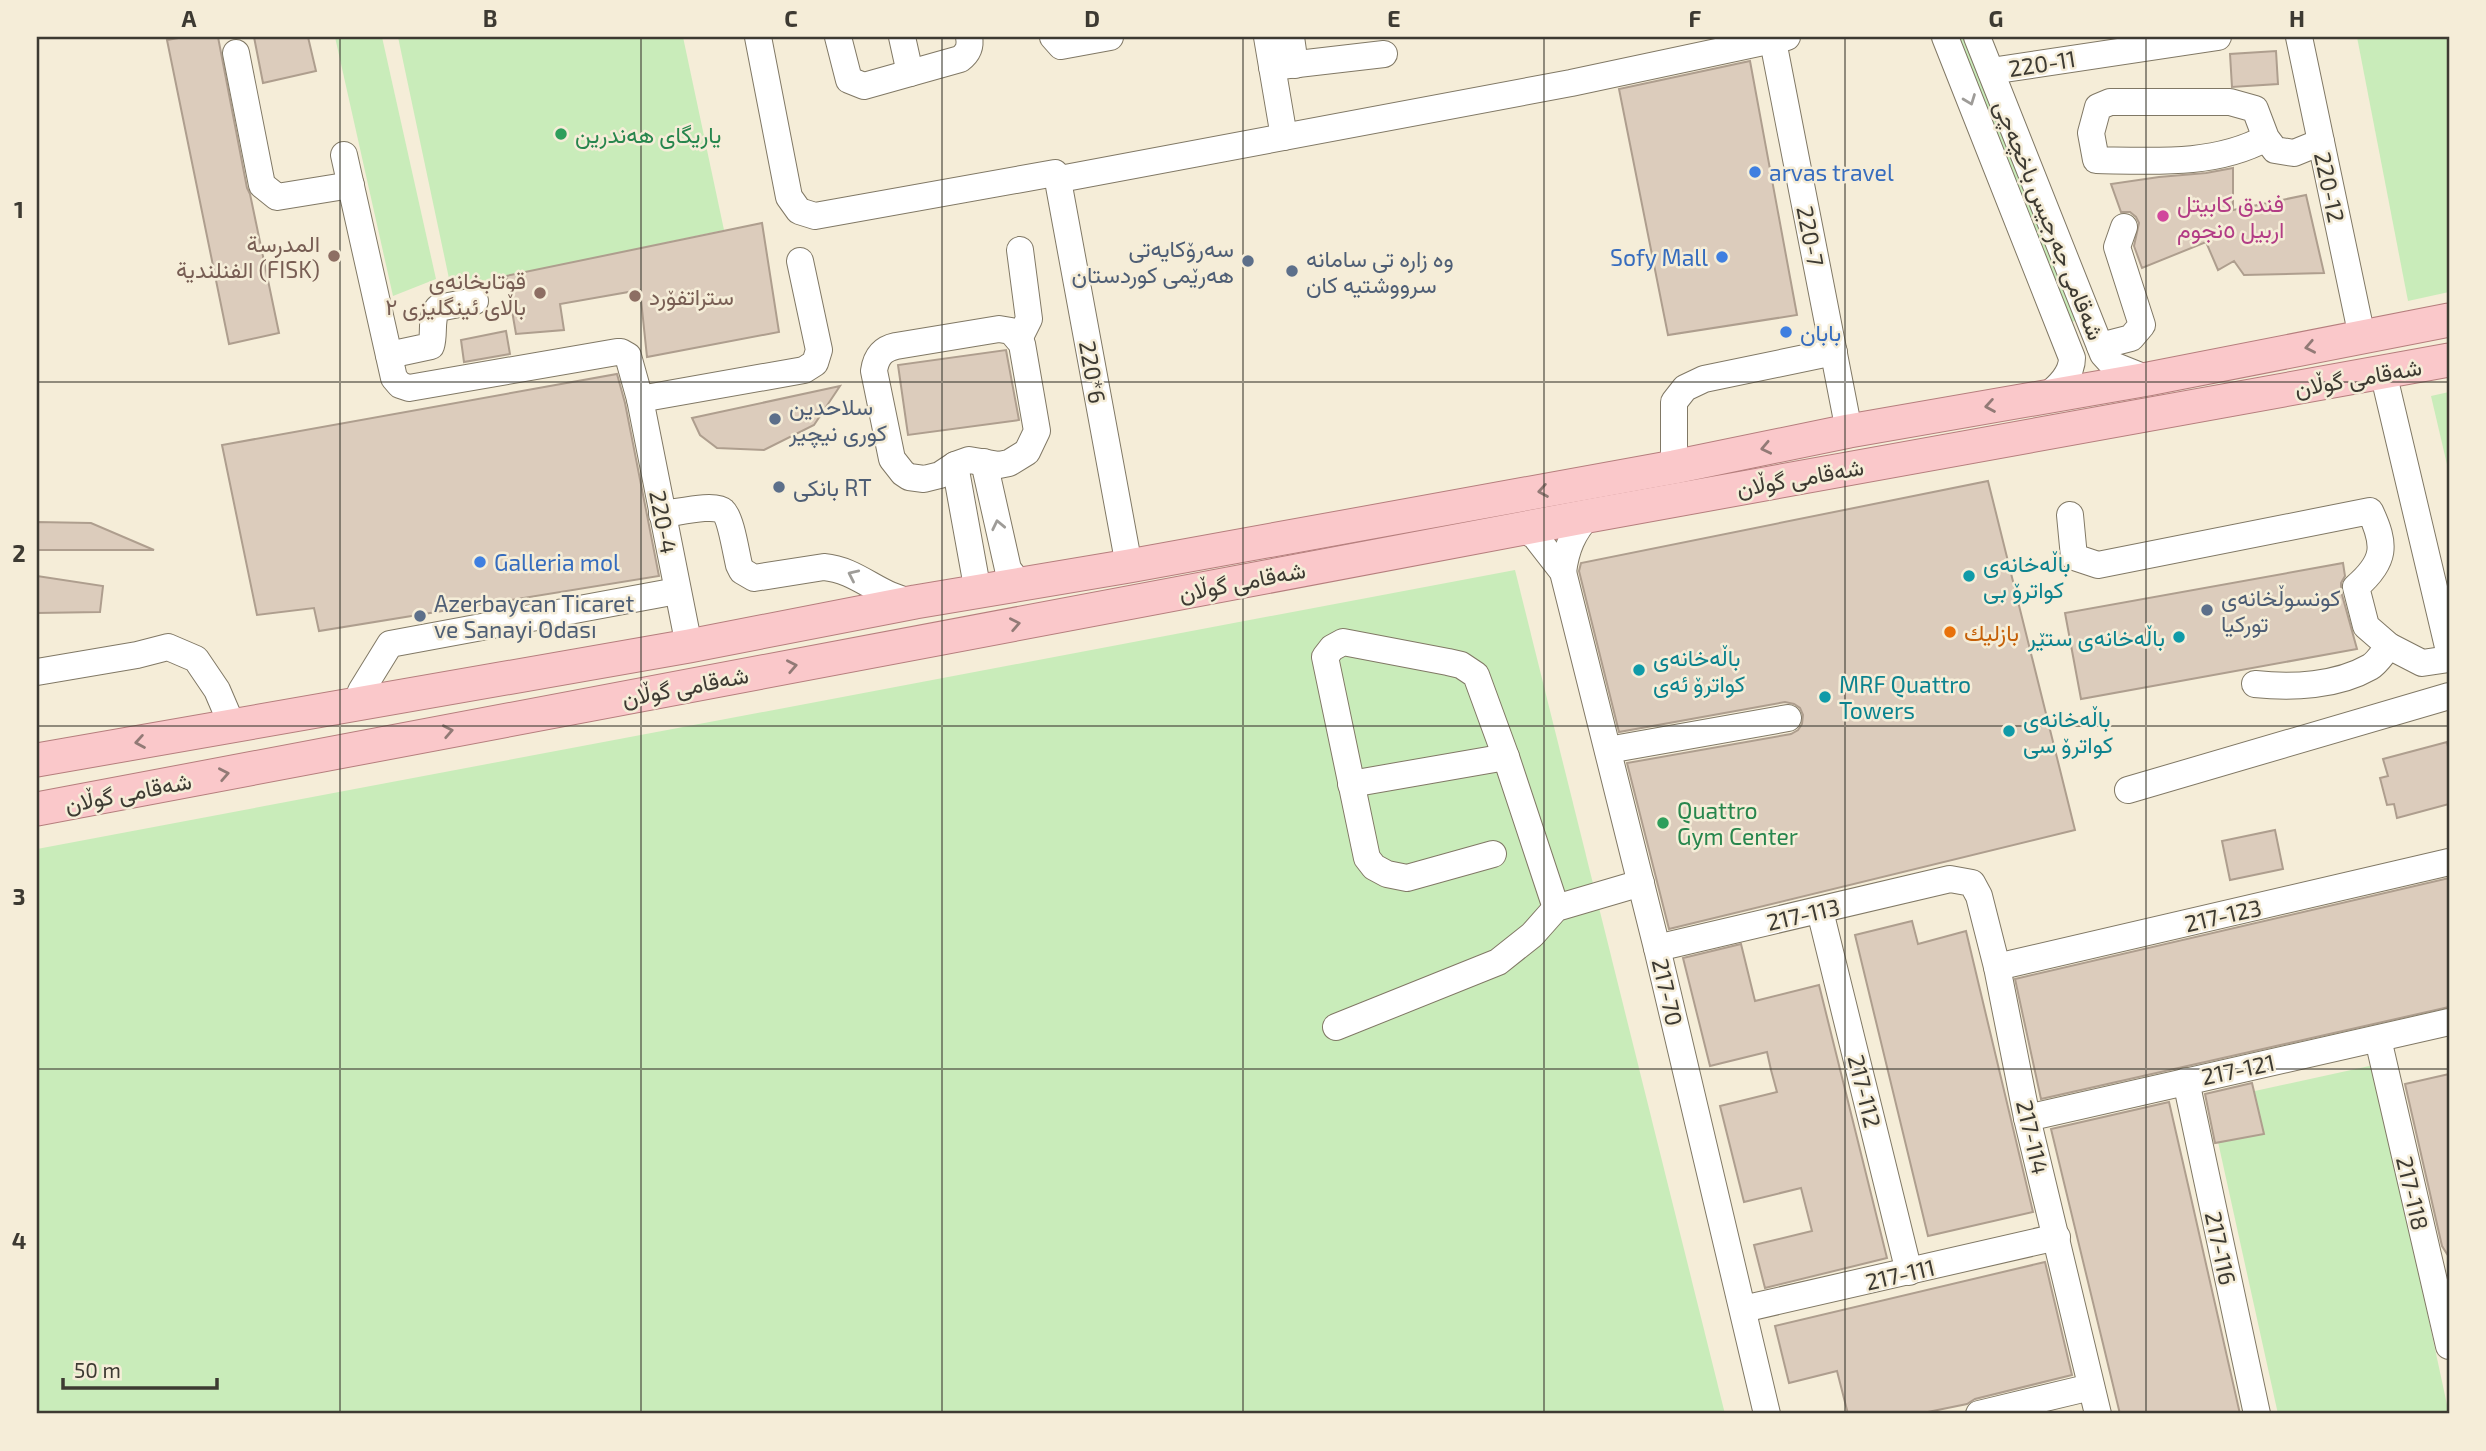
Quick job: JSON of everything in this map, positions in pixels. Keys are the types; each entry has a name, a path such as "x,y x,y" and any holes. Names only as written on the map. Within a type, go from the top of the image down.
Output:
{"main road":[{"name":"شەقامی گوڵان","path":"37,760 688,646 915,602 1674,467 1849,431 2148,379 2449,320"},
{"name":"شەقامی گوڵان","path":"37,809 1521,528 2449,360"},
{"path":"624,657 612,664 608,678 614,691 620,695 634,696"}],"street":[{"path":"742,37 778,207 795,225 822,230 1058,179 1571,83 1697,46 1780,39"},
{"path":"758,37 789,197 802,213 818,216 1058,179"},
{"path":"838,37 849,80 864,86 960,59 967,54 969,37"},
{"path":"902,37 910,73"},
{"path":"1054,37 1061,46 1110,37"},
{"path":"1267,37 1284,66"},
{"path":"1284,137 1284,66 1291,37"},
{"name":"شەقامی جەرجیس باخچەچی","path":"1945,37 2072,362 2065,377 2047,396"},
{"name":"شەقامی جەرجیس باخچەچی","path":"1977,37 2106,358 2113,365 2148,379"},
{"name":"220-11","path":"1991,71 2218,37"},
{"name":"220-12","path":"2299,37 2361,337"},
{"name":"220-7","path":"1780,39 1849,431"},
{"path":"236,53 262,186 277,197 351,185"},
{"path":"1284,66 1384,54"},
{"path":"2266,138 2245,149 2202,158 2096,160 2091,133 2098,107 2110,102 2230,102 2255,109 2266,138 2275,150 2294,153 2321,142"},
{"path":"344,155 389,355 431,346 434,337 433,314 438,308 475,301"},
{"name":"220*6","path":"1058,179 1129,566"},
{"path":"2100,345 2131,338 2142,325 2117,247 2124,228"},
{"path":"1020,250 1029,319 1020,339 1037,431 1027,452 999,465 969,460 940,475 924,479 909,477 896,466 874,371 877,358 888,348 896,346 999,329 1011,331 1020,339"},
{"path":"640,399 804,370 815,363 819,350 800,261"},
{"path":"2057,321 2068,331 2081,334 2088,322 2087,312"},
{"name":"220-4","path":"389,355 397,382 409,388 621,352 630,360 688,646"},
{"path":"1674,467 1674,402 1685,388 1704,379 1834,352"},
{"path":"2383,372 2449,650"},
{"path":"984,462 1007,569 1020,585"},
{"path":"955,465 978,592"},
{"path":"662,514 714,508 723,510 728,518 739,565 742,571 754,578 824,567 835,568 856,575 891,597 915,602"},
{"path":"2070,515 2074,557 2098,565 2370,511 2381,533 2382,555 2356,587 2366,626 2389,646 2422,663 2449,659"},
{"name":"217-70","path":"1563,572 1566,555 1577,527 1588,516"},
{"name":"217-70","path":"1521,528 1535,536 1563,572 1657,948 1767,1414"},
{"path":"361,691 390,644 677,591"},
{"path":"1493,854 1407,878 1387,874 1374,867 1367,858 1325,657 1332,648 1343,642 1448,662 1476,675 1556,908"},
{"path":"2255,684 2278,686 2332,681 2371,666 2389,646"},
{"path":"37,672 168,647 196,659 217,690 232,726"},
{"path":"2128,790 2449,696"},
{"path":"1608,750 1788,718"},
{"path":"1351,784 1506,757"},
{"name":"217-123","path":"1997,967 2449,862"},
{"name":"217-114","path":"1950,879 1972,883 1979,897 1997,967 2027,1118 2098,1414"},
{"name":"217-113","path":"1657,948 1950,879"},
{"path":"1336,1027 1498,962 1532,935 1556,908 1641,883"},
{"name":"217-112","path":"1821,911 1909,1272"},
{"name":"217-121","path":"2027,1118 2449,1022"},
{"name":"217-118","path":"2378,1039 2449,1346"},
{"name":"217-116","path":"2186,1081 2257,1414"},
{"name":"217-111","path":"1744,1309 2057,1237"},
{"path":"1979,1414 2091,1387"}],"green space":[{"path":"335,37 382,37 436,279 393,296"},
{"name":"یاریگای هەندرین","path":"398,37 683,37 724,230 451,288"},
{"path":"1957,37 1967,37 2080,320 2071,322"},
{"path":"2357,37 2449,37 2449,292 2408,301"},
{"path":"2449,392 2449,473 2431,396"},
{"path":"1515,570 1725,1414 37,1414 37,849"},
{"path":"2374,1065 2449,1414 2278,1414 2209,1101"}],"building":[{"path":"218,37 279,333 229,344 167,40"},
{"path":"254,37 308,37 316,71 263,83"},
{"path":"2276,51 2278,84 2232,87 2230,54"},
{"path":"1750,61 1797,315 1668,335 1619,89"},
{"path":"2233,168 2233,210 2306,195 2324,273 2244,275 2234,261 2218,270 2206,242 2142,268 2134,246 2139,223 2130,212 2121,212 2111,184"},
{"path":"762,223 779,332 647,357 640,290 560,304 564,330 516,334 506,276"},
{"path":"506,331 510,354 464,362 461,340"},
{"path":"1006,350 1019,420 908,435 898,365"},
{"path":"617,374 659,576 319,631 314,608 257,615 222,445"},
{"path":"840,386 814,425 764,450 717,448 700,435 692,418"},
{"name":"MRF Quattro Towers","path":"1988,481 2075,830 1669,929 1627,763 1791,734 1802,724 1803,715 1800,708 1785,702 1619,732 1579,571 1581,563"},
{"path":"37,522 91,523 154,550 37,550"},
{"name":"باڵەخانەی ستێر","path":"2343,563 2345,576 2341,591 2357,649 2081,699 2065,613"},
{"path":"37,576 103,586 100,612 37,613"},
{"path":"2447,742 2449,804 2397,818 2394,804 2387,805 2380,778 2388,776 2383,759"},
{"path":"2275,830 2283,869 2230,880 2222,841"},
{"path":"2449,878 2449,1007 2041,1099 2015,979"},
{"path":"1912,921 1918,944 1966,931 2033,1212 1928,1236 1855,935"},
{"path":"1741,944 1755,1001 1819,985 1887,1258 1765,1288 1754,1245 1812,1231 1801,1188 1744,1202 1720,1106 1777,1092 1767,1052 1710,1066 1683,958"},
{"path":"2449,1074 2449,1257 2442,1246 2405,1084"},
{"path":"2252,1083 2264,1134 2215,1143 2205,1094"},
{"path":"2169,1102 2240,1414 2120,1414 2051,1129"},
{"path":"2045,1262 2072,1375 1975,1399 1967,1404 1918,1414 1848,1414 1837,1371 1789,1383 1775,1326"}],"place":[{"name":"یاریگای هەندرین","path":"561,134"},
{"name":"arvas travel","path":"1755,172"},
{"name":"فندق كابيتل اربيل ٥نجوم","path":"2163,216"},
{"name":"المدرسة الفنلندية (FISK)","path":"334,256"},
{"name":"Sofy Mall","path":"1722,257"},
{"name":"سەرۆكایەتی هەرێمی كوردستان","path":"1248,261"},
{"name":"وه زاره تى سامانه سرووشتيه كان","path":"1292,271"},
{"name":"قوتابخانەی باڵای ئینگلیزی ۲","path":"540,293"},
{"name":"ستراتفۆرد","path":"635,296"},
{"name":"بابان","path":"1786,332"},
{"name":"سلاحدین كوری نیچیر","path":"775,419"},
{"name":"بانكی RT","path":"779,487"},
{"name":"Galleria mol","path":"480,562"},
{"name":"باڵەخانەی کواترۆ بی","path":"1969,576"},
{"name":"کونسوڵخانەی تورکیا","path":"2207,610"},
{"name":"Azerbaycan Ticaret ve Sanayi Odası","path":"420,616"},
{"name":"بازليك","path":"1950,632"},
{"name":"باڵەخانەی ستێر","path":"2179,637"},
{"name":"باڵەخانەی کواترۆ ئەی","path":"1639,670"},
{"name":"MRF Quattro Towers","path":"1825,697"},
{"name":"باڵەخانەی کواترۆ سی","path":"2009,731"},
{"name":"Quattro Gym Center","path":"1663,823"}]}
